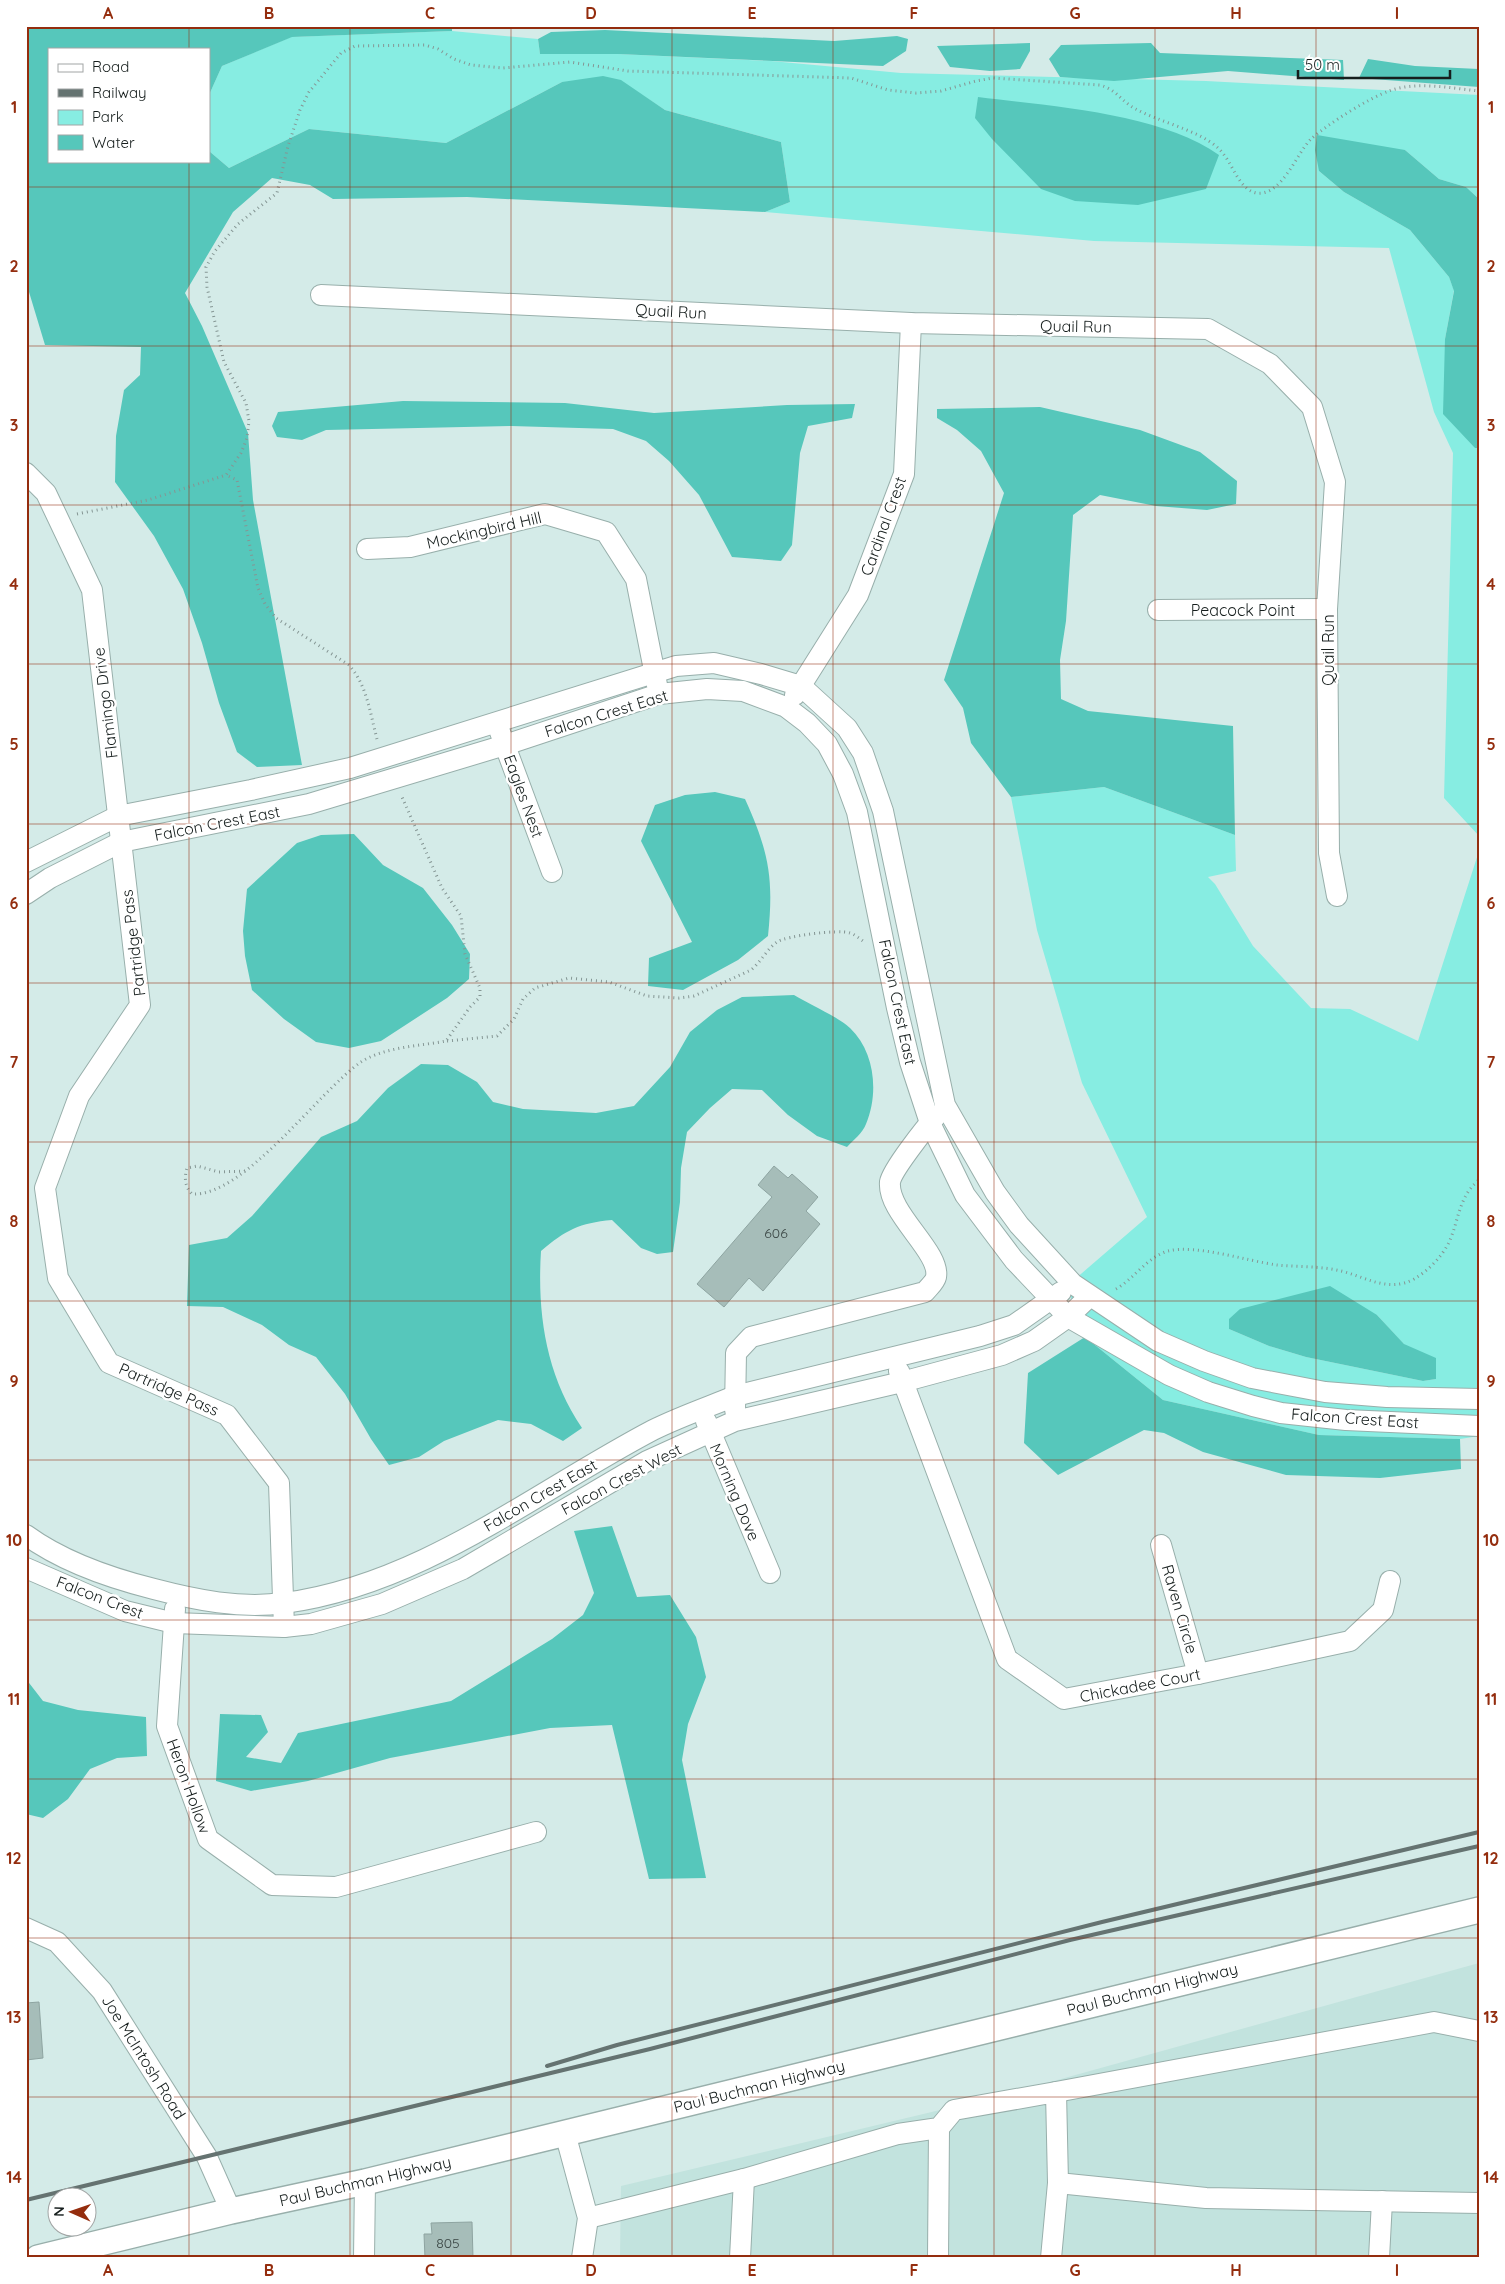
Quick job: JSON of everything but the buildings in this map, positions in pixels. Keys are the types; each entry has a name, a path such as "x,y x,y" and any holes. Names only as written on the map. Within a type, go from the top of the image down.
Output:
{"main road":[{"name":"Paul Buchman Highway","path":"38,2258 231,2211 365,2182 1479,1910"}],"street":[{"name":"Quail Run","path":"321,295 910,322 1208,329 1270,364 1312,407 1335,482 1327,610 1329,854 1337,896"},
{"name":"Cardinal Crest","path":"786,707 802,686 858,596 904,474 910,322"},
{"name":"Flamingo Drive","path":"26,473 46,493 92,590 118,816"},
{"name":"Mockingbird Hill","path":"367,549 410,548 545,514 606,532 636,579 659,694"},
{"name":"Peacock Point","path":"1158,610 1327,610"},
{"name":"Falcon Crest East","path":"118,816 350,768 676,666 714,663 802,686 847,728 863,753 883,811 945,1105 995,1192 1019,1224 1073,1284 1158,1341 1204,1362 1252,1378 1325,1392 1387,1397 1479,1399"},
{"name":"Falcon Crest East","path":"26,894 50,878 121,842 288,809 505,745 659,694 707,689 743,691 786,707 807,723 827,744 843,774 857,812 910,1062 930,1123 965,1195 1014,1260 1068,1317 1169,1375 1208,1392 1281,1412 1346,1420 1479,1426"},
{"name":"Eagles Nest","path":"496,721 552,872"},
{"path":"282,783 288,809"},
{"name":"Partridge Pass","path":"118,816 140,1004 79,1096 45,1188 58,1278 109,1363 228,1415 279,1482 284,1627"},
{"path":"26,862 118,816"},
{"path":"872,884 897,878"},
{"path":"734,1421 736,1353 751,1337 925,1292 936,1279 936,1265 905,1219 892,1195 890,1182 895,1170 945,1105"},
{"name":"Falcon Crest East","path":"28,1540 93,1570 130,1584 210,1602 283,1604 331,1594 424,1560 654,1430 735,1396 895,1357 1014,1325 1073,1284"},
{"name":"Falcon Crest West","path":"174,1623 284,1627 311,1624 382,1604 463,1569 647,1461 734,1421 902,1382 1002,1355 1034,1341 1093,1298"},
{"name":"Chickadee Court","path":"895,1357 902,1382 1007,1659 1064,1699 1198,1674 1350,1640 1383,1610 1390,1581"},
{"path":"1320,1418 1325,1392"},
{"name":"Morning Dove","path":"702,1410 770,1574"},
{"path":"474,1533 488,1554"},
{"name":"Raven Circle","path":"1161,1544 1198,1674"},
{"name":"Falcon Crest","path":"26,1568 125,1611 174,1623"},
{"name":"Heron Hollow","path":"176,1595 167,1726 208,1840 272,1885 336,1887 536,1832"},
{"name":"Joe McIntosh Road","path":"26,1928 57,1942 102,1991 207,2156 231,2211"},
{"path":"938,2258 939,2128 954,2110 1434,2022 1479,2031"},
{"path":"1051,2258 1058,2183 1056,2092"},
{"path":"588,2218 744,2179 898,2134 939,2128"},
{"path":"565,2133 588,2218 582,2258"},
{"path":"740,2258 744,2179"},
{"path":"364,2258 365,2182"},
{"path":"1058,2183 1206,2198 1479,2203"},
{"path":"1379,2258 1382,2202"}],"path":[{"path":"57,518 148,500 226,475 241,453 247,438 249,421 246,403 224,362 207,287 206,267 215,250 238,224 277,193 288,146 308,92 341,53 355,46 425,45 438,49 454,59 472,65 503,68 570,62 628,71 851,78 888,90 916,93 941,91 993,78 1100,85 1113,88 1133,108 1206,140 1219,148 1232,163 1238,178 1250,191 1260,193 1271,190 1281,183 1291,165 1311,139 1345,115 1386,92 1403,87 1444,87 1479,91"},
{"path":"226,475 237,480 258,588 265,604 276,618 349,665 358,675 365,691 378,742 385,757"},
{"path":"395,777 442,888 461,916 465,954 480,988 480,997 446,1041"},
{"path":"245,1171 219,1172 197,1166 187,1168 185,1174 187,1189 192,1194 201,1194 212,1190 245,1171 341,1078 363,1061 401,1049 446,1041 497,1036 514,1019 523,999 535,988 569,978 609,982 647,996 679,998 694,996 751,970 772,946 786,938 840,932 850,933 868,944 889,963"},
{"path":"1093,1298 1121,1286 1147,1263 1166,1252 1177,1250 1197,1251 1276,1265 1341,1271 1380,1285 1396,1285 1414,1279 1437,1261 1449,1242 1464,1195 1479,1180"}],"shaded area":[{"path":"1479,1963 1479,2258 620,2258 621,2186 1007,2094"}],"green space":[{"path":"452,31 538,39 540,54 618,54 771,61 901,73 1206,81 1479,95 1479,199 1466,187 1439,179 1405,150 1319,171 1344,192 1410,230 1449,277 1454,290 1445,339 1475,448 1479,448 1479,836 1444,798 1453,453 1434,412 1389,248 1094,241 765,212 790,202 781,142 665,110 621,81 562,82 446,143 309,129 229,168 210,152 210,93 222,66 291,37"},
{"path":"1104,787 1235,835 1236,871 1208,877 1215,884 1253,946 1311,1008 1350,1009 1418,1041 1479,851 1479,1436 1460,1439 1319,1435 1163,1400 1085,1337 1067,1286 1147,1217 1082,1083 1037,930 1011,797","holes":["1377,1315 1436,1379 1423,1381 1306,1357 1269,1346 1229,1329"]}],"water":[{"path":"26,26 452,26 452,31 292,37 222,66 210,93 210,48 48,48 48,162 210,162 210,152 229,168 309,129 446,143 562,82 603,76 621,80 665,110 781,142 790,202 765,212 467,197 333,199 310,185 272,178 233,212 185,293 202,326 248,433 253,500 302,765 257,767 237,752 219,703 202,643 183,589 154,536 115,482 116,436 124,390 140,375 141,347 45,345 26,282"},
{"path":"605,30 834,41 897,36 908,39 906,51 883,66 618,54 540,54 538,39 551,32"},
{"path":"1030,43 1030,51 1020,69 990,71 950,67 937,46"},
{"path":"1151,43 1160,53 1343,60 1344,80 1228,71 1114,81 1060,77 1049,59 1061,45"},
{"path":"1368,59 1415,66 1479,69 1479,87 1359,78"},
{"path":"978,97 1070,108 1136,121 1167,129 1195,141 1219,155 1206,189 1138,205 1075,201 1041,189 992,139 975,118"},
{"path":"1317,135 1405,150 1439,179 1466,187 1479,199 1479,448 1475,448 1443,414 1445,339 1454,291 1449,277 1410,230 1344,192 1319,171 1315,150"},
{"path":"403,401 565,403 654,413 787,405 855,404 852,418 808,426 800,453 792,545 781,561 732,557 699,495 669,461 646,441 613,429 511,426 326,430 302,440 277,437 272,426 278,412"},
{"path":"1040,407 1140,430 1200,452 1237,481 1236,504 1207,510 1156,506 1100,495 1073,515 1066,621 1060,660 1061,699 1088,711 1233,726 1235,835 1104,787 1011,797 971,743 963,708 944,680 1004,493 981,451 957,430 937,418 937,409"},
{"path":"715,792 745,799 760,835 770,881 768,936 738,960 683,990 648,986 649,958 692,942 641,841 655,805 685,795"},
{"path":"354,834 383,865 423,888 452,925 470,954 469,979 447,998 381,1041 349,1048 316,1042 284,1019 252,990 245,956 243,931 247,889 297,843 321,835"},
{"path":"794,995 845,1024 865,1049 872,1073 873,1086 870,1112 865,1127 847,1147 817,1136 788,1115 762,1090 732,1089 687,1132 681,1168 680,1202 673,1252 657,1254 641,1248 612,1220 590,1223 574,1229 541,1251 541,1298 546,1343 560,1387 582,1428 563,1441 531,1424 498,1420 444,1441 419,1457 389,1465 371,1439 345,1394 316,1357 289,1345 262,1325 223,1307 187,1306 189,1245 227,1238 252,1216 321,1137 357,1121 388,1088 421,1064 448,1065 477,1082 493,1102 523,1109 596,1113 634,1106 670,1067 690,1032 717,1010 742,997"},
{"path":"1330,1286 1377,1315 1404,1344 1436,1358 1436,1379 1423,1381 1306,1357 1269,1346 1229,1329 1229,1319 1240,1309"},
{"path":"1085,1337 1163,1400 1319,1435 1460,1439 1461,1469 1380,1478 1286,1475 1203,1452 1164,1433 1144,1430 1058,1475 1024,1443 1028,1373"},
{"path":"612,1526 637,1597 670,1595 696,1637 706,1677 688,1724 682,1760 706,1878 649,1879 612,1725 550,1728 390,1758 308,1781 251,1791 216,1781 220,1714 261,1715 268,1732 246,1757 281,1763 298,1733 451,1701 552,1639 583,1615 594,1593 574,1531"},
{"path":"26,1679 43,1701 78,1710 146,1717 147,1756 117,1758 90,1769 68,1799 43,1818 26,1814"}],"railway":[{"path":"547,2066 617,2045 1102,1922 1479,1832"},
{"path":"26,2200 650,2049 1070,1940 1479,1846"}]}
